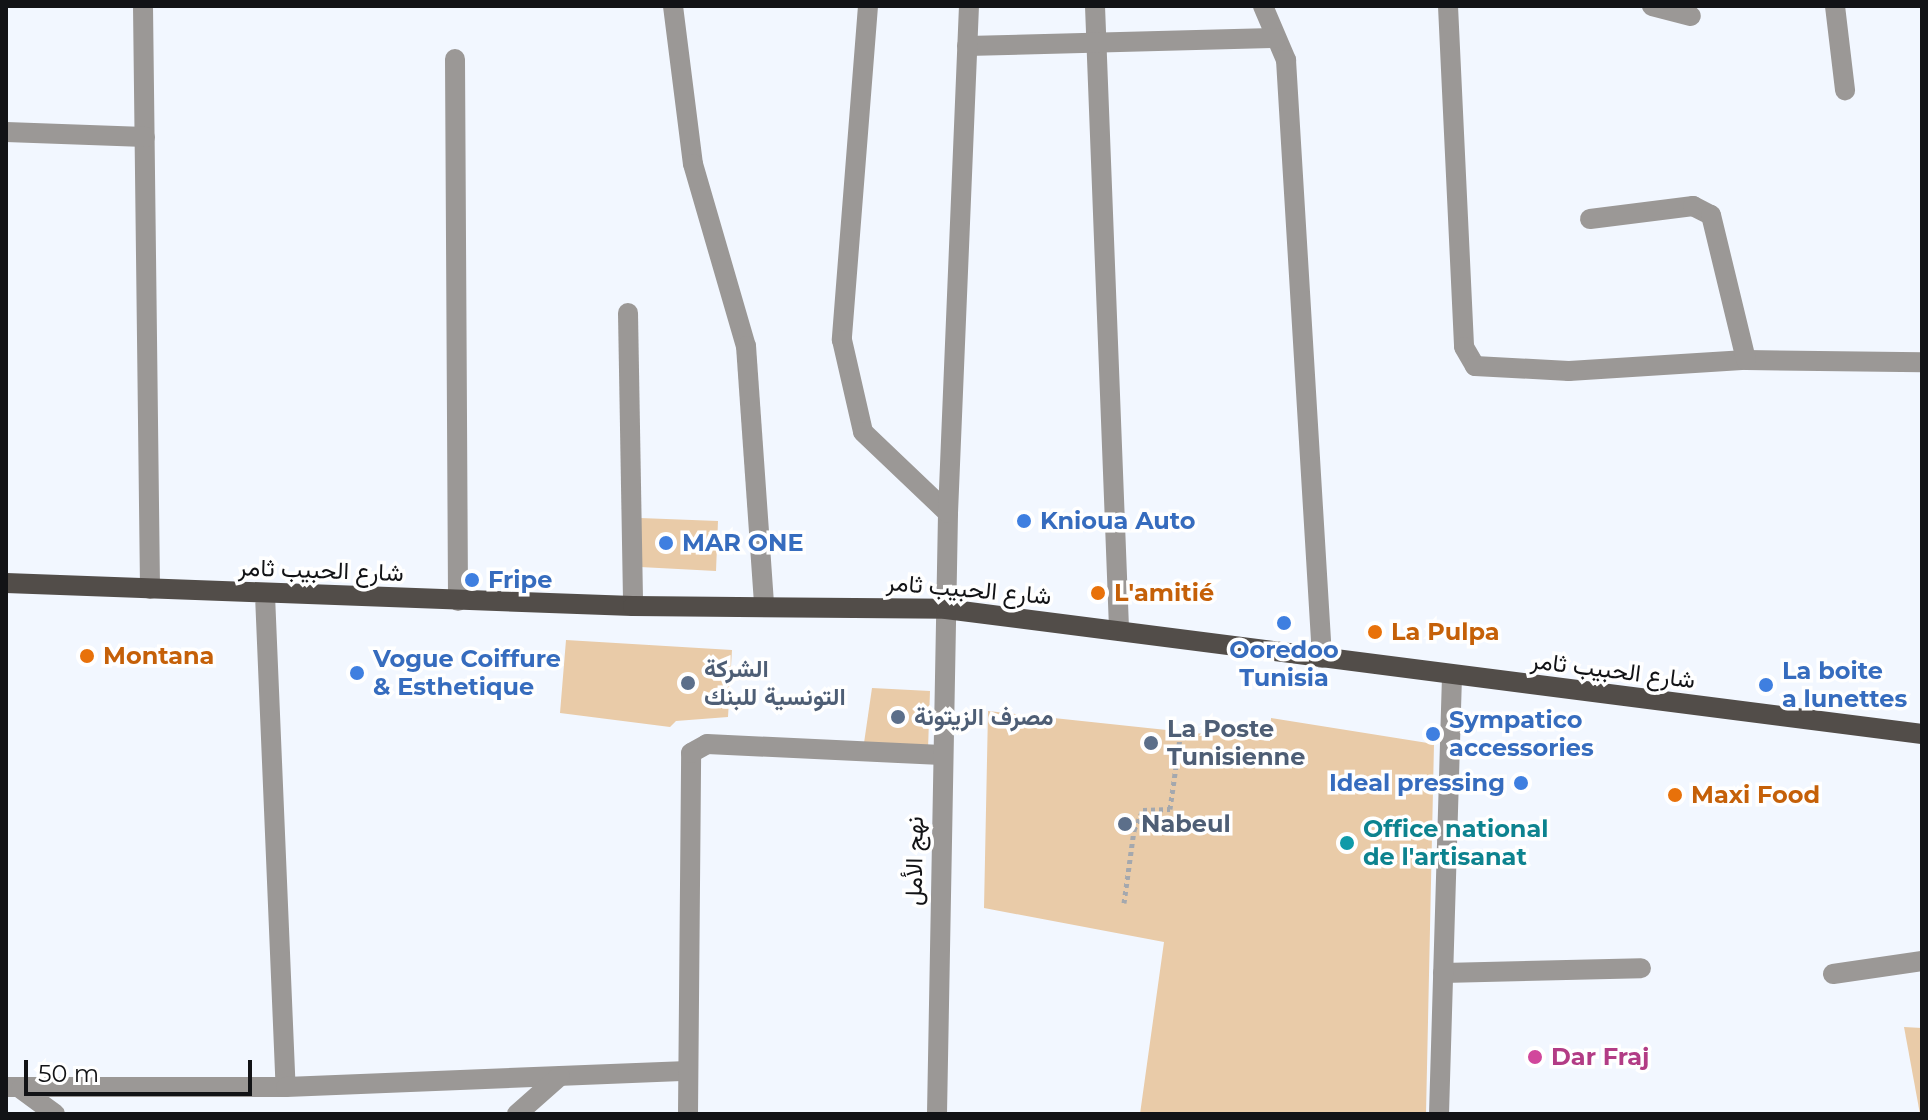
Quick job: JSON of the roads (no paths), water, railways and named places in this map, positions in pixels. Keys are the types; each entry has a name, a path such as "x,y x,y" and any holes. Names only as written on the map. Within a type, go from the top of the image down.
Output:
{"main road":[{"name":"شارع الحبيب ثامر","path":"6,583 265,595 633,606 946,609 1119,629 1452,677 1922,734"}],"street":[{"path":"143,6 150,589"},
{"path":"673,6 693,164 746,346 764,605"},
{"path":"868,6 842,340 863,432 948,513"},
{"name":"نهج الأمل","path":"937,1114 948,513 969,6"},
{"path":"1095,6 1119,629"},
{"path":"1263,6 1286,60 1322,658"},
{"path":"1448,6 1467,357 1484,370 1569,371 1746,360 1922,362"},
{"path":"1652,6 1691,16"},
{"path":"1835,6 1845,90"},
{"path":"967,46 1275,38"},
{"path":"455,59 458,601"},
{"path":"6,132 145,137"},
{"path":"1590,219 1693,206 1711,215 1746,360"},
{"path":"628,313 633,606"},
{"path":"265,595 286,1087"},
{"path":"1439,1114 1452,677"},
{"path":"688,1114 691,753 707,744 942,755"},
{"path":"1833,974 1922,961"},
{"path":"1443,973 1641,968"},
{"path":"14,1088 286,1087 688,1071"},
{"path":"517,1114 560,1076"},
{"path":"14,1088 55,1114"}],"place":[{"name":"Knioua Auto","path":"1024,521"},
{"name":"MAR ONE","path":"666,543"},
{"name":"Fripe","path":"472,580"},
{"name":"L'amitié","path":"1098,593"},
{"name":"Ooredoo Tunisia","path":"1284,623"},
{"name":"La Pulpa","path":"1375,632"},
{"name":"Montana","path":"87,656"},
{"name":"Vogue Coiffure & Esthetique","path":"357,673"},
{"name":"الشركة التونسية للبنك","path":"688,683"},
{"name":"La boite a lunettes","path":"1766,685"},
{"name":"مصرف الزيتونة","path":"898,717"},
{"name":"Sympatico accessories","path":"1433,734"},
{"name":"La Poste Tunisienne","path":"1151,743"},
{"name":"Ideal pressing","path":"1521,783"},
{"name":"Maxi Food","path":"1675,795"},
{"name":"Nabeul","path":"1125,824"},
{"name":"Office national de l'artisanat","path":"1347,843"},
{"name":"Dar Fraj","path":"1535,1057"}]}
